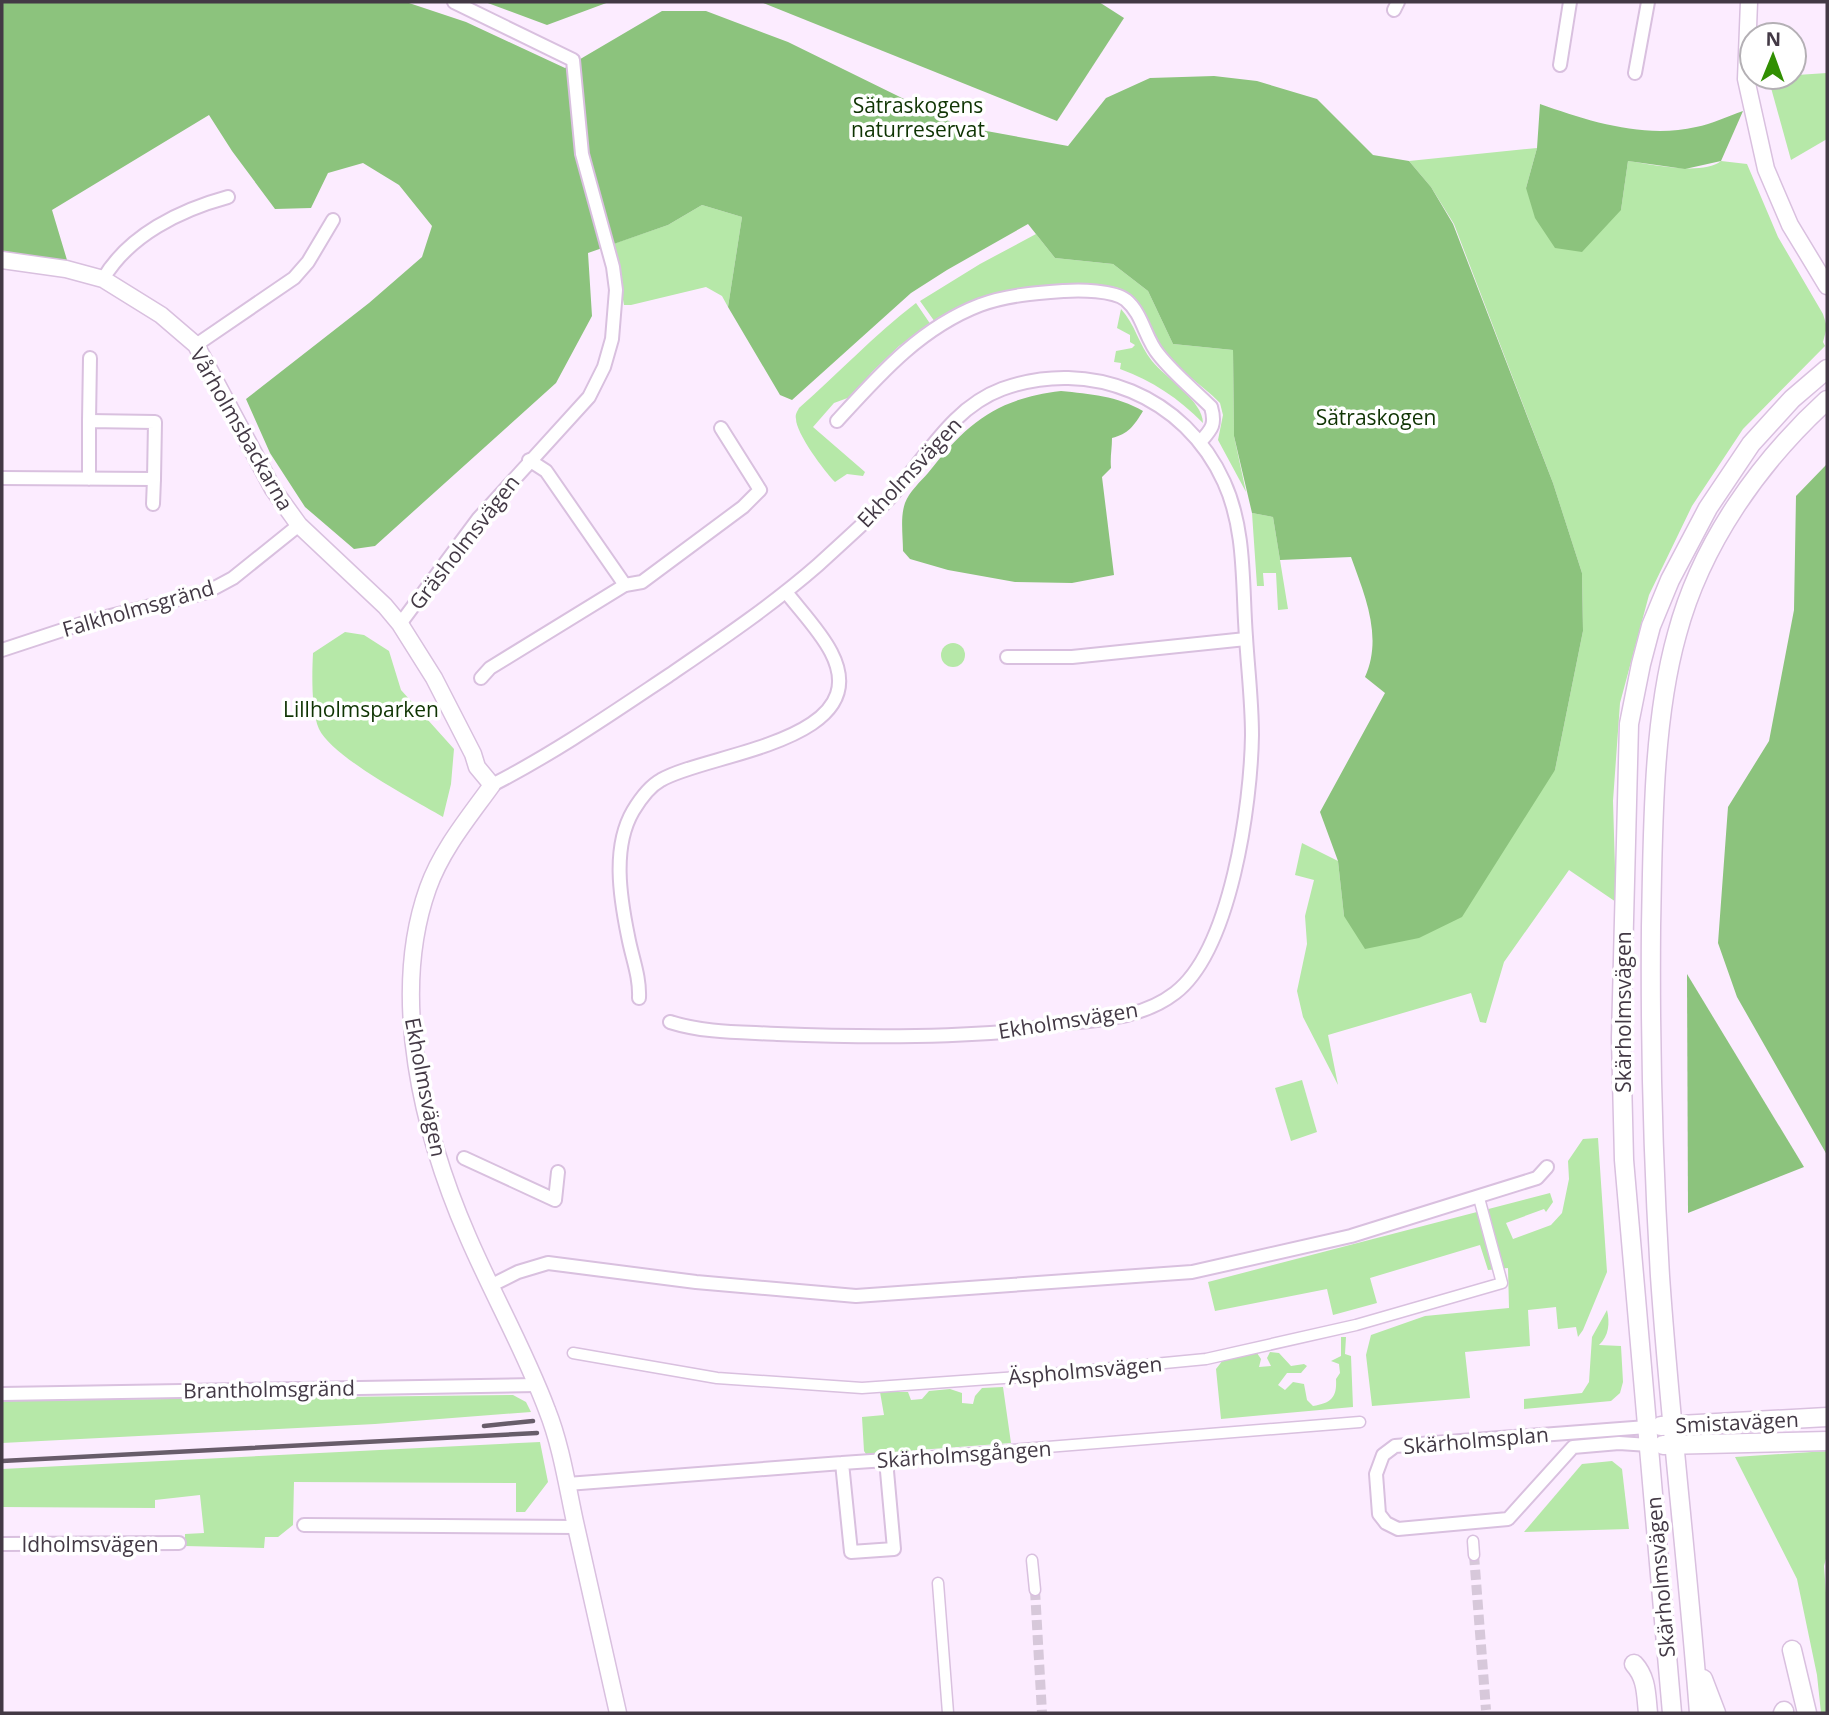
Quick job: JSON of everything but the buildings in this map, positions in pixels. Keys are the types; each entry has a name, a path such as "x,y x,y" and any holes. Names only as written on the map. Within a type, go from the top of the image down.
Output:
{"main road":[{"name":"Skärholmsvägen","path":"1672,1713 1624,1160 1621,1038 1629,724 1651,626 1670,580 1708,508 1751,444 1792,399 1827,369"},
{"name":"Skärholmsvägen","path":"1699,1713 1660,1276 1650,1031 1652,855 1656,783 1668,669 1689,596 1709,552 1751,485 1778,450 1827,400"},
{"name":"Smistavägen","path":"1648,1436 1672,1425 1827,1418"},
{"name":"Smistavägen","path":"1648,1436 1675,1445 1827,1441"},
{"path":"1793,1650 1807,1713"},
{"path":"1694,1656 1716,1713"},
{"path":"1633,1664 1640,1670 1645,1684 1648,1713"}],"street":[{"name":"Gräsholmsvägen","path":"400,624 478,519 589,397 604,367 616,315 613,267 582,154 573,60 454,2"},
{"path":"1560,65 1570,2"},
{"path":"1635,73 1648,2"},
{"path":"1749,2 1746,79 1766,170 1790,225 1827,286"},
{"path":"103,279 113,262 132,243 196,206 228,197"},
{"path":"196,345 294,278 308,262 332,220"},
{"name":"Vårholmsbackarna","path":"2,261 66,270 103,279 161,315 196,345 273,489 299,524 400,624 434,678 477,767 492,785"},
{"path":"837,421 891,363 923,336 980,305 1023,294 1082,290 1116,295 1128,302 1139,317 1157,354 1212,407 1212,429 1201,441"},
{"path":"89,479 90,358"},
{"name":"Ekholmsvägen","path":"618,1713 548,1410 467,1235 437,1153 418,1068 410,986 415,938 428,887 440,861 492,785 614,712 786,592 886,502 948,426 979,401 999,390 1037,379 1069,378 1103,382 1133,391 1167,410 1201,441 1225,485 1237,521 1243,568 1252,734 1244,824 1223,916 1208,953 1178,991 1152,1007 1126,1015 1008,1032 830,1036 696,1030 670,1022"},
{"path":"89,421 155,422 153,504"},
{"path":"481,678 490,668 625,585 642,582 743,507 760,490 721,428"},
{"name":"Gräsholmsvägen","path":"530,460 546,471 625,585"},
{"path":"2,478 154,479"},
{"name":"Falkholmsgränd","path":"2,650 90,621 207,592 233,578 299,524"},
{"path":"639,998 640,979 628,936 621,885 622,834 633,810 659,780 787,739 813,724 832,702 838,689 838,673 831,652 786,592"},
{"path":"1007,657 1072,657 1246,639"},
{"path":"464,1158 555,1200 558,1171"},
{"path":"490,1286 518,1272 548,1264 696,1282 856,1296 1192,1272 1351,1236 1537,1178 1547,1167"},
{"name":"Äspholmsvägen","path":"573,1353 717,1378 862,1388 1019,1377 1206,1359 1356,1325 1502,1283 1479,1198"},
{"name":"Brantholmsgränd","path":"2,1394 536,1385"},
{"name":"Skärholmsgången","path":"567,1484 1360,1422"},
{"name":"Skärholmsplan","path":"1648,1436 1619,1443 1573,1447 1508,1519 1398,1529 1386,1523 1379,1514 1376,1474 1383,1455 1395,1446 1648,1436"},
{"path":"842,1463 851,1552 894,1549 886,1460"},
{"path":"304,1525 576,1527"},
{"path":"1473,1541 1474,1555"},
{"name":"Idholmsvägen","path":"2,1544 178,1544"},
{"path":"1031,1560 1035,1590"},
{"path":"938,1583 948,1713"}],"green space":[{"name":"Sätraskogen","path":"2,2 406,2 466,22 565,68 662,11 706,11 788,42 959,126 1068,146 1106,98 1150,78 1214,76 1257,81 1317,99 1373,155 1409,161 1431,187 1453,224 1553,483 1582,573 1583,631 1555,770 1462,917 1419,938 1365,949 1344,916 1338,861 1320,812 1385,693 1365,677 1370,662 1372,632 1366,602 1351,557 1280,560 1273,517 1252,513 1234,436 1233,350 1173,344 1148,291 1113,264 1055,258 1028,224 911,293 792,400 780,395 728,307 742,217 702,205 668,225 588,253 592,316 556,383 375,546 354,549 305,507 270,453 246,399 369,303 422,257 432,226 399,185 363,163 328,173 311,208 275,209 209,115 52,210 67,260 2,253"},
{"path":"485,2 609,2 547,25"},
{"path":"761,2 1099,2 1124,18 1057,121"},
{"path":"1827,73 1827,139 1791,160 1772,91 1808,91 1808,74"},
{"path":"1540,104 1597,122 1656,131 1702,126 1743,111 1721,161 1685,169 1628,161 1621,210 1582,252 1555,248 1535,218 1526,188 1537,148"},
{"path":"1537,148 1526,188 1621,210 1628,161 1689,168 1702,168 1721,161 1747,164 1778,237 1823,314 1827,327 1823,342 1825,346 1743,429 1692,506 1649,595 1620,703 1613,801 1616,902 1569,870 1504,962 1486,1023 1480,1022 1471,993 1328,1035 1338,1085 1303,1017 1297,991 1307,944 1305,916 1314,880 1295,875 1302,843 1338,861 1344,916 1555,770 1583,631 1582,573 1553,483 1454,224 1431,187 1409,161"},
{"path":"702,205 742,217 728,307 722,296 706,287 624,305 613,244 668,225"},
{"path":"1036,234 1055,258 1113,264 1148,291 1173,344 1233,350 1234,436 1246,492 1218,440 1223,415 1220,403 1167,356 1139,304 1125,291 1100,284 1025,288 983,298 935,322 920,301"},
{"path":"916,303 931,325 899,346 872,372 853,396 834,403 813,427 865,472 863,476 847,474 835,482 805,442 797,425 797,412 871,341"},
{"path":"1121,309 1158,368 1197,406 1203,423 1164,391 1120,369 1121,363 1114,362 1116,351 1135,345 1130,342 1130,335 1117,328"},
{"path":"1061,391 1113,399 1143,411 1130,429 1112,438 1111,468 1102,477 1114,575 1072,583 1015,582 948,570 910,559 903,551 903,508 912,491 943,455 971,427 1001,407 1018,400"},
{"path":"1827,464 1827,1155 1737,997 1718,943 1728,807 1769,741 1794,610 1796,496"},
{"path":"1252,513 1273,517 1288,609 1278,610 1276,573 1263,573 1264,586 1257,586"},
{"name":"Lillholmsparken","path":"345,632 364,635 389,651 401,690 454,749 451,784 443,817 356,765 327,740 319,729 313,702 313,653"},
{"path":"953,643 964,650 965,655 958,666 953,667 942,660 941,655 948,644"},
{"path":"1687,974 1804,1167 1688,1213"},
{"path":"1302,1080 1317,1132 1291,1141 1275,1088"},
{"path":"1598,1138 1607,1272 1583,1330 1578,1337 1576,1327 1558,1329 1556,1307 1528,1310 1530,1346 1465,1352 1470,1398 1372,1406 1366,1355 1371,1335 1425,1316 1509,1308 1508,1268 1488,1270 1480,1245 1370,1278 1377,1303 1333,1315 1327,1289 1215,1311 1208,1282 1550,1193 1553,1202 1546,1212 1544,1209 1506,1223 1513,1239 1551,1225 1562,1213 1569,1179 1568,1161 1583,1139"},
{"path":"1607,1310 1608,1329 1599,1345 1621,1346 1623,1382 1620,1393 1611,1401 1524,1409 1524,1399 1582,1393 1589,1382 1592,1337"},
{"path":"1341,1337 1346,1337 1345,1354 1351,1356 1353,1407 1221,1419 1216,1369 1223,1360 1257,1353 1261,1359 1259,1367 1271,1366 1267,1358 1270,1352 1279,1353 1291,1366 1304,1364 1307,1366 1301,1373 1287,1373 1278,1385 1285,1390 1293,1382 1304,1384 1307,1400 1313,1406 1329,1401 1334,1395 1336,1379 1340,1373 1339,1364 1331,1361 1341,1356"},
{"path":"1003,1387 1011,1443 866,1454 864,1451 862,1417 884,1415 880,1392 908,1392 911,1400 922,1399 929,1391 950,1389 962,1393 962,1403 973,1404 975,1396 982,1388"},
{"path":"513,1395 526,1402 531,1412 375,1424 2,1443 2,1401"},
{"path":"540,1442 548,1482 525,1512 516,1512 516,1483 294,1482 293,1525 278,1537 265,1537 264,1548 185,1546 185,1534 204,1533 200,1495 155,1500 155,1508 2,1507 2,1469"},
{"path":"1827,1451 1827,1555 1824,1566 1827,1606 1827,1713 1821,1713 1817,1675 1797,1579 1735,1457"},
{"path":"1612,1461 1622,1469 1629,1529 1524,1532 1582,1464"}],"tunnel":[{"path":"1474,1555 1486,1710"},
{"path":"1035,1590 1042,1713"}],"railway":[{"path":"484,1426 533,1421"},
{"path":"2,1461 537,1433"}],"park label":[{"name":"Sätraskogens naturreservat","path":"918,117"}]}
